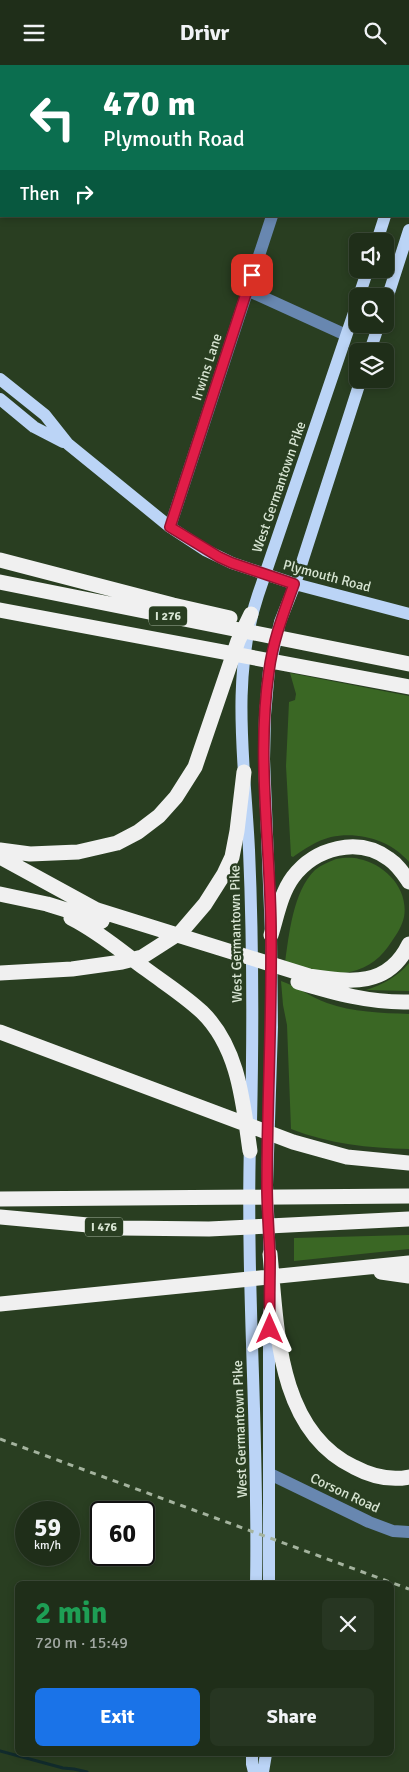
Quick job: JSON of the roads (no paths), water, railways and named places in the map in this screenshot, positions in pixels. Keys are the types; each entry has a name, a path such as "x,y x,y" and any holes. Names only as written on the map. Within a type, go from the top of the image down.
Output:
{"highway":[{"path":"0,560 172,605 234,619 337,650"},
{"name":"I 276","path":"0,582 409,664"},
{"name":"I 276","path":"0,610 409,687"},
{"path":"0,850 30,854 78,852 117,843 138,832 152,821 176,797 195,767 236,665 238,641 251,615"},
{"path":"0,973 72,969 122,962 142,957 181,932 205,904 224,874 232,857 238,831 244,773"},
{"path":"272,935 285,891 292,878 315,856 330,850 343,847 358,847 374,851 388,858 400,868 409,882"},
{"path":"0,857 97,910 151,931"},
{"path":"5,895 72,919 87,927 204,1013 224,1044 234,1065 241,1086 250,1151"},
{"path":"5,895 151,931 308,980 354,997 395,1002 409,1001"},
{"path":"308,980 368,980 391,968 400,959 409,944"},
{"path":"0,1031 293,1142 347,1157 409,1163"},
{"name":"I 476","path":"0,1199 409,1196"},
{"name":"I 476","path":"0,1217 121,1228 209,1229 409,1219"},
{"path":"270,1254 277,1327 284,1370 296,1406 306,1423 316,1439 347,1464 365,1473 385,1478 409,1477"},
{"path":"0,1304 409,1263"},
{"path":"342,1270 390,1272 409,1276"}],"main road":[{"path":"380,233 385,217"},
{"path":"390,288 409,230"},
{"name":"West Germantown Pike","path":"251,615 349,326"},
{"name":"Plymouth Road","path":"0,379 45,415 68,444 170,527 219,557 294,584 409,614"},
{"name":"West Germantown Pike","path":"269,1581 270,1254 267,1185 272,1027 272,935 264,759 264,715 269,670 280,622 358,388"},
{"name":"Plymouth Road","path":"0,399 34,427 68,444"},
{"name":"West Germantown Pike","path":"236,665 252,916 250,1252 258,1514 256,1581"},
{"path":"252,1756 254,1772"},
{"path":"263,1772 266,1756"}],"street":[{"name":"Irwins Lane","path":"170,527 272,217"},
{"path":"247,291 346,335"},
{"name":"Corson Road","path":"270,1474 369,1522 394,1531 409,1532"}],"waterway":[{"path":"0,1751 15,1755"},
{"path":"19,1756 63,1768 87,1772"}],"railway":[{"path":"0,1439 387,1581"},
{"path":"394,1583 409,1589"}]}
